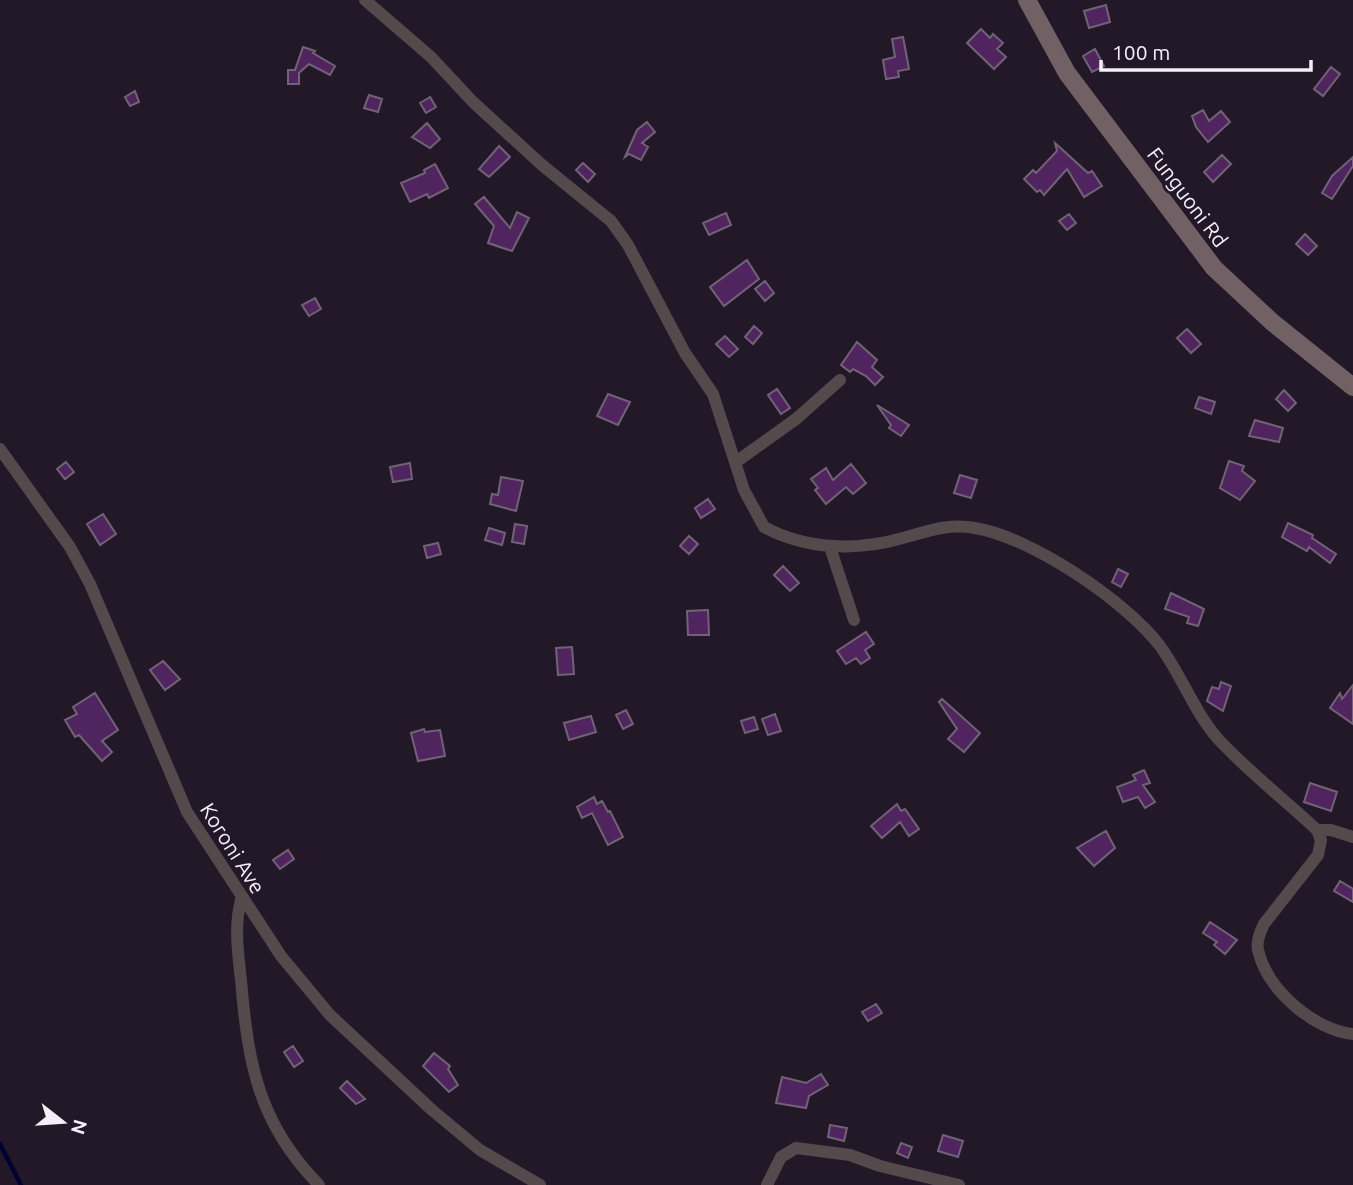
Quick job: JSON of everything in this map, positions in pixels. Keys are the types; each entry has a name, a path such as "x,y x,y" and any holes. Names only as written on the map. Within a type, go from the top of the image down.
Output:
{"street":[{"path":"365,0 431,57 473,102 542,165 611,221 628,245 685,353 713,394 744,490 764,527 830,547 866,546 954,525 1002,533 1051,558 1133,616 1161,648 1219,740 1317,830 1321,841 1318,855 1264,924 1258,937 1258,951 1274,981 1291,1002 1324,1026 1353,1034"},
{"name":"Funguoni Rd","path":"1027,0 1067,73 1214,268 1272,322 1353,387"},
{"path":"736,461 796,419 840,380"},
{"name":"Koroni Ave","path":"0,449 70,547 90,584 187,812 241,900 281,956 330,1015 480,1150 540,1185"},
{"path":"830,547 854,620"},
{"path":"1317,830 1331,830 1353,837"},
{"path":"241,900 237,930 243,1013 258,1091 286,1146 319,1185"},
{"path":"767,1185 781,1157 796,1148 850,1154 880,1166 959,1185"}],"building":[{"path":"1106,5 1110,22 1089,28 1084,11"},
{"path":"981,29 990,38 993,34 1003,43 997,49 1006,57 994,69 967,43"},
{"path":"903,37 909,69 898,71 899,77 886,79 883,60 895,57 892,39"},
{"path":"303,47 315,51 313,53 335,66 330,75 309,64 299,73 299,84 288,84 288,70 295,70"},
{"path":"1095,49 1104,66 1092,72 1083,56"},
{"path":"1331,67 1340,74 1323,96 1314,89"},
{"path":"135,91 139,102 130,106 125,97"},
{"path":"369,95 382,99 378,112 364,108"},
{"path":"430,97 436,107 426,113 420,103"},
{"path":"1203,110 1209,121 1221,111 1230,122 1208,142 1196,127 1192,116"},
{"path":"647,122 655,132 642,143 648,147 641,160 629,154 625,157 637,130"},
{"path":"427,123 440,139 430,148 412,137"},
{"path":"1055,143 1088,173 1092,171 1102,186 1084,197 1067,169 1044,195 1040,190 1037,192 1024,179 1033,170 1036,173 1057,151"},
{"path":"499,146 510,157 489,177 479,169"},
{"path":"1222,155 1231,164 1213,182 1204,172"},
{"path":"1353,157 1353,166 1332,199 1322,193 1332,176"},
{"path":"583,163 595,174 588,182 576,170"},
{"path":"435,164 448,188 429,198 427,194 410,202 401,183 425,173 424,170"},
{"path":"484,197 510,228 517,212 529,218 512,251 488,243 494,226 475,204"},
{"path":"726,213 731,225 709,235 703,223"},
{"path":"1069,214 1076,223 1067,230 1059,221"},
{"path":"1305,234 1317,246 1308,255 1296,244"},
{"path":"747,260 759,279 724,306 710,287"},
{"path":"765,281 774,293 765,301 755,289"},
{"path":"315,298 321,309 309,316 302,305"},
{"path":"754,326 762,333 753,344 745,337"},
{"path":"1187,329 1201,344 1191,353 1177,338"},
{"path":"725,336 738,349 729,357 716,344"},
{"path":"857,342 877,360 872,367 883,377 875,385 866,376 853,369 850,372 841,365"},
{"path":"777,389 790,408 781,414 768,395"},
{"path":"1284,390 1296,403 1288,411 1276,399"},
{"path":"608,394 630,402 618,425 597,416"},
{"path":"1199,397 1215,402 1211,414 1195,408"},
{"path":"877,405 909,425 901,436 889,428 891,425"},
{"path":"1255,420 1283,428 1279,442 1249,436"},
{"path":"1229,461 1244,466 1242,471 1255,481 1240,500 1220,488"},
{"path":"66,462 74,472 65,479 57,469"},
{"path":"410,463 412,479 393,482 390,467"},
{"path":"851,464 866,483 853,494 846,487 826,504 815,490 818,488 811,479 826,468 833,480"},
{"path":"960,475 977,480 971,498 954,493"},
{"path":"501,477 523,481 516,511 490,504 492,494 498,495"},
{"path":"708,499 715,509 701,518 695,508"},
{"path":"103,514 116,534 100,545 87,524"},
{"path":"1288,523 1313,535 1312,538 1336,554 1330,563 1309,547 1307,551 1282,537"},
{"path":"515,524 527,526 524,544 512,542"},
{"path":"489,528 505,533 502,545 485,540"},
{"path":"689,536 698,544 689,554 680,546"},
{"path":"438,543 441,554 427,558 424,546"},
{"path":"783,566 799,583 790,591 774,575"},
{"path":"1118,569 1128,574 1121,587 1112,582"},
{"path":"1171,593 1204,609 1198,626 1187,623 1189,617 1165,609"},
{"path":"708,610 709,635 688,635 687,611"},
{"path":"866,632 874,644 865,650 870,658 861,664 856,658 846,664 837,651"},
{"path":"572,647 574,674 558,675 556,648"},
{"path":"163,661 180,679 165,690 150,670"},
{"path":"1221,682 1231,686 1223,711 1207,701 1212,687 1219,689"},
{"path":"1353,685 1353,724 1330,708 1340,693 1342,699"},
{"path":"95,693 118,730 102,741 112,752 102,761 79,735 75,737 65,720 77,714 73,707"},
{"path":"942,699 980,733 964,752 948,739 957,729 939,702"},
{"path":"626,710 633,724 623,729 616,715"},
{"path":"775,714 781,731 768,735 762,719"},
{"path":"591,716 596,732 569,740 564,723"},
{"path":"754,717 758,729 745,733 741,721"},
{"path":"424,729 425,732 440,730 445,756 418,761 411,733"},
{"path":"1144,770 1150,783 1143,785 1155,802 1145,808 1138,797 1123,802 1117,787 1136,780 1133,775"},
{"path":"1310,783 1337,792 1331,811 1304,802"},
{"path":"594,797 597,804 602,801 608,812 610,811 623,837 608,845 592,813 582,818 577,807"},
{"path":"897,804 901,811 905,809 919,829 909,836 900,822 882,838 871,826"},
{"path":"1106,831 1115,848 1094,866 1077,848"},
{"path":"288,850 294,859 280,869 273,860"},
{"path":"1340,881 1353,889 1353,902 1334,891"},
{"path":"1210,922 1237,940 1225,954 1214,945 1217,942 1203,933"},
{"path":"876,1004 882,1013 868,1021 862,1012"},
{"path":"293,1046 303,1061 294,1067 284,1052"},
{"path":"434,1053 450,1066 448,1069 458,1085 449,1092 423,1066"},
{"path":"821,1074 828,1085 809,1096 806,1108 776,1103 782,1077 806,1083"},
{"path":"347,1081 365,1099 356,1104 340,1088"},
{"path":"830,1125 847,1128 844,1141 828,1137"},
{"path":"943,1135 963,1141 958,1157 938,1151"},
{"path":"901,1143 912,1147 908,1158 897,1153"}],"waterway":[{"path":"0,1144 21,1185"}]}
